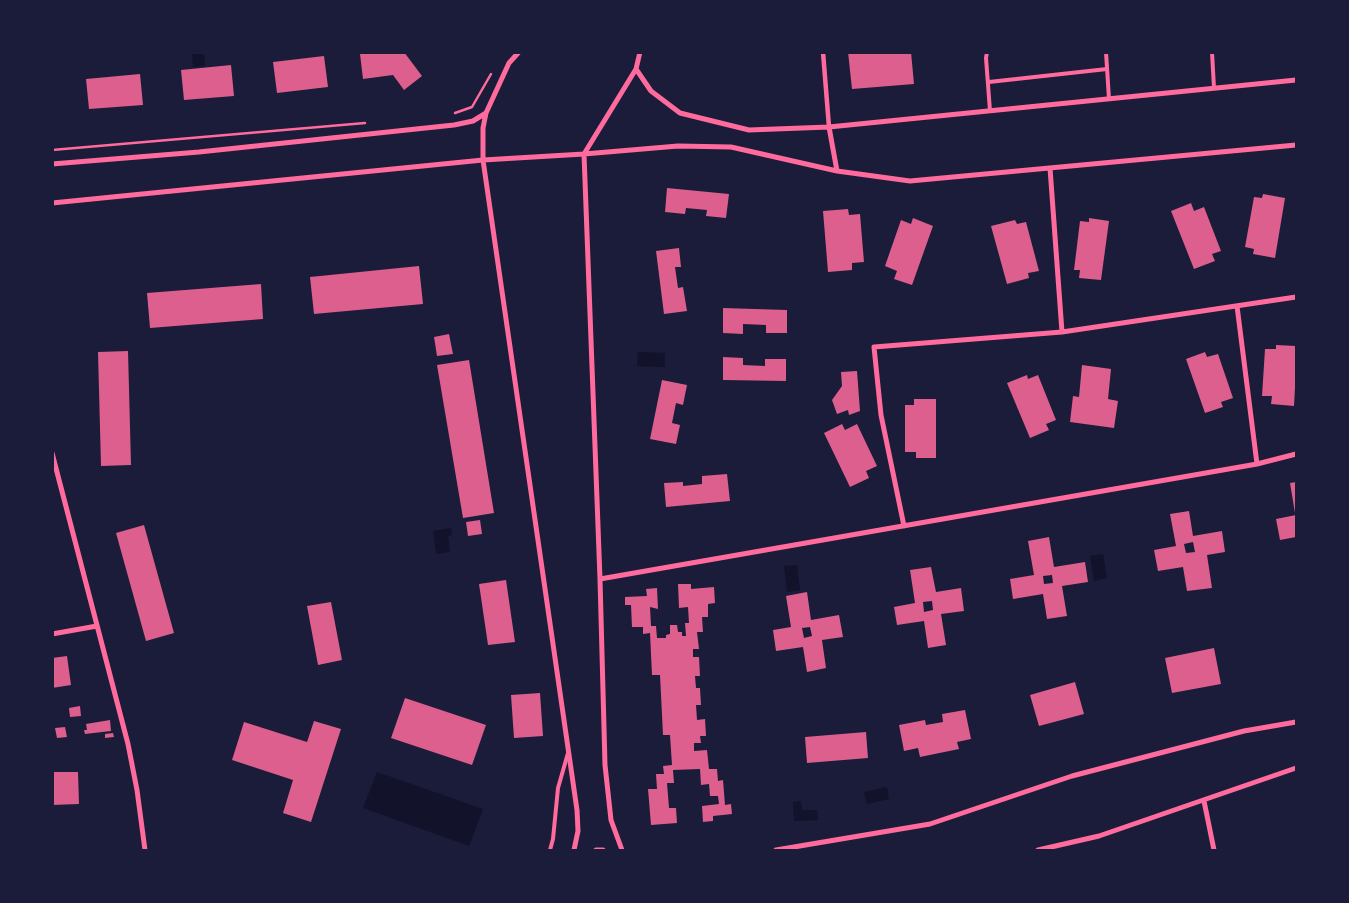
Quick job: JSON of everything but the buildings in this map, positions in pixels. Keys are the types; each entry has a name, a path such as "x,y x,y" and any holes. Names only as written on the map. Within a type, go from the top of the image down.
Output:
{"street":[{"path":"519,52 509,63 486,113 483,128 483,160 577,810 578,830 574,850"},
{"path":"622,850 611,820 605,765 584,154 636,68 640,52"},
{"path":"823,52 829,127 837,171"},
{"path":"636,68 651,91 680,113 749,130 829,127 1296,80"},
{"path":"52,164 200,152 454,125 474,121 486,113"},
{"path":"52,203 483,160 678,146 731,147 837,171 910,181 1296,145"},
{"path":"1050,168 1062,332"},
{"path":"904,526 881,415 874,347 1062,332 1296,297"},
{"path":"1237,306 1257,464"},
{"path":"52,453 132,760 145,850"},
{"path":"600,579 1257,464 1296,454"},
{"path":"52,634 98,626"},
{"path":"776,850 930,824 1072,776 1244,731 1296,722"},
{"path":"1038,850 1099,836 1296,768"},
{"path":"1204,801 1214,850"},
{"path":"596,850 603,850"}],"lane":[{"path":"988,52 986,58 990,110"},
{"path":"1106,52 1109,99"},
{"path":"1212,52 1214,88"},
{"path":"988,82 1107,69"},
{"path":"550,850 553,839 558,788 568,750"}],"path":[{"path":"450,115 472,107 494,69"},
{"path":"52,150 365,123"}],"shaded area":[{"path":"192,53 204,53 205,66 193,67"},
{"path":"638,352 665,353 665,367 637,366"},
{"path":"451,528 452,535 448,536 450,552 436,554 433,531"},
{"path":"1103,554 1107,578 1094,581 1090,556"},
{"path":"797,565 800,590 787,592 784,566"},
{"path":"377,772 483,809 469,846 363,808"},
{"path":"887,787 889,799 867,804 864,792"},
{"path":"801,801 802,810 817,810 818,820 794,821 793,802"}]}
